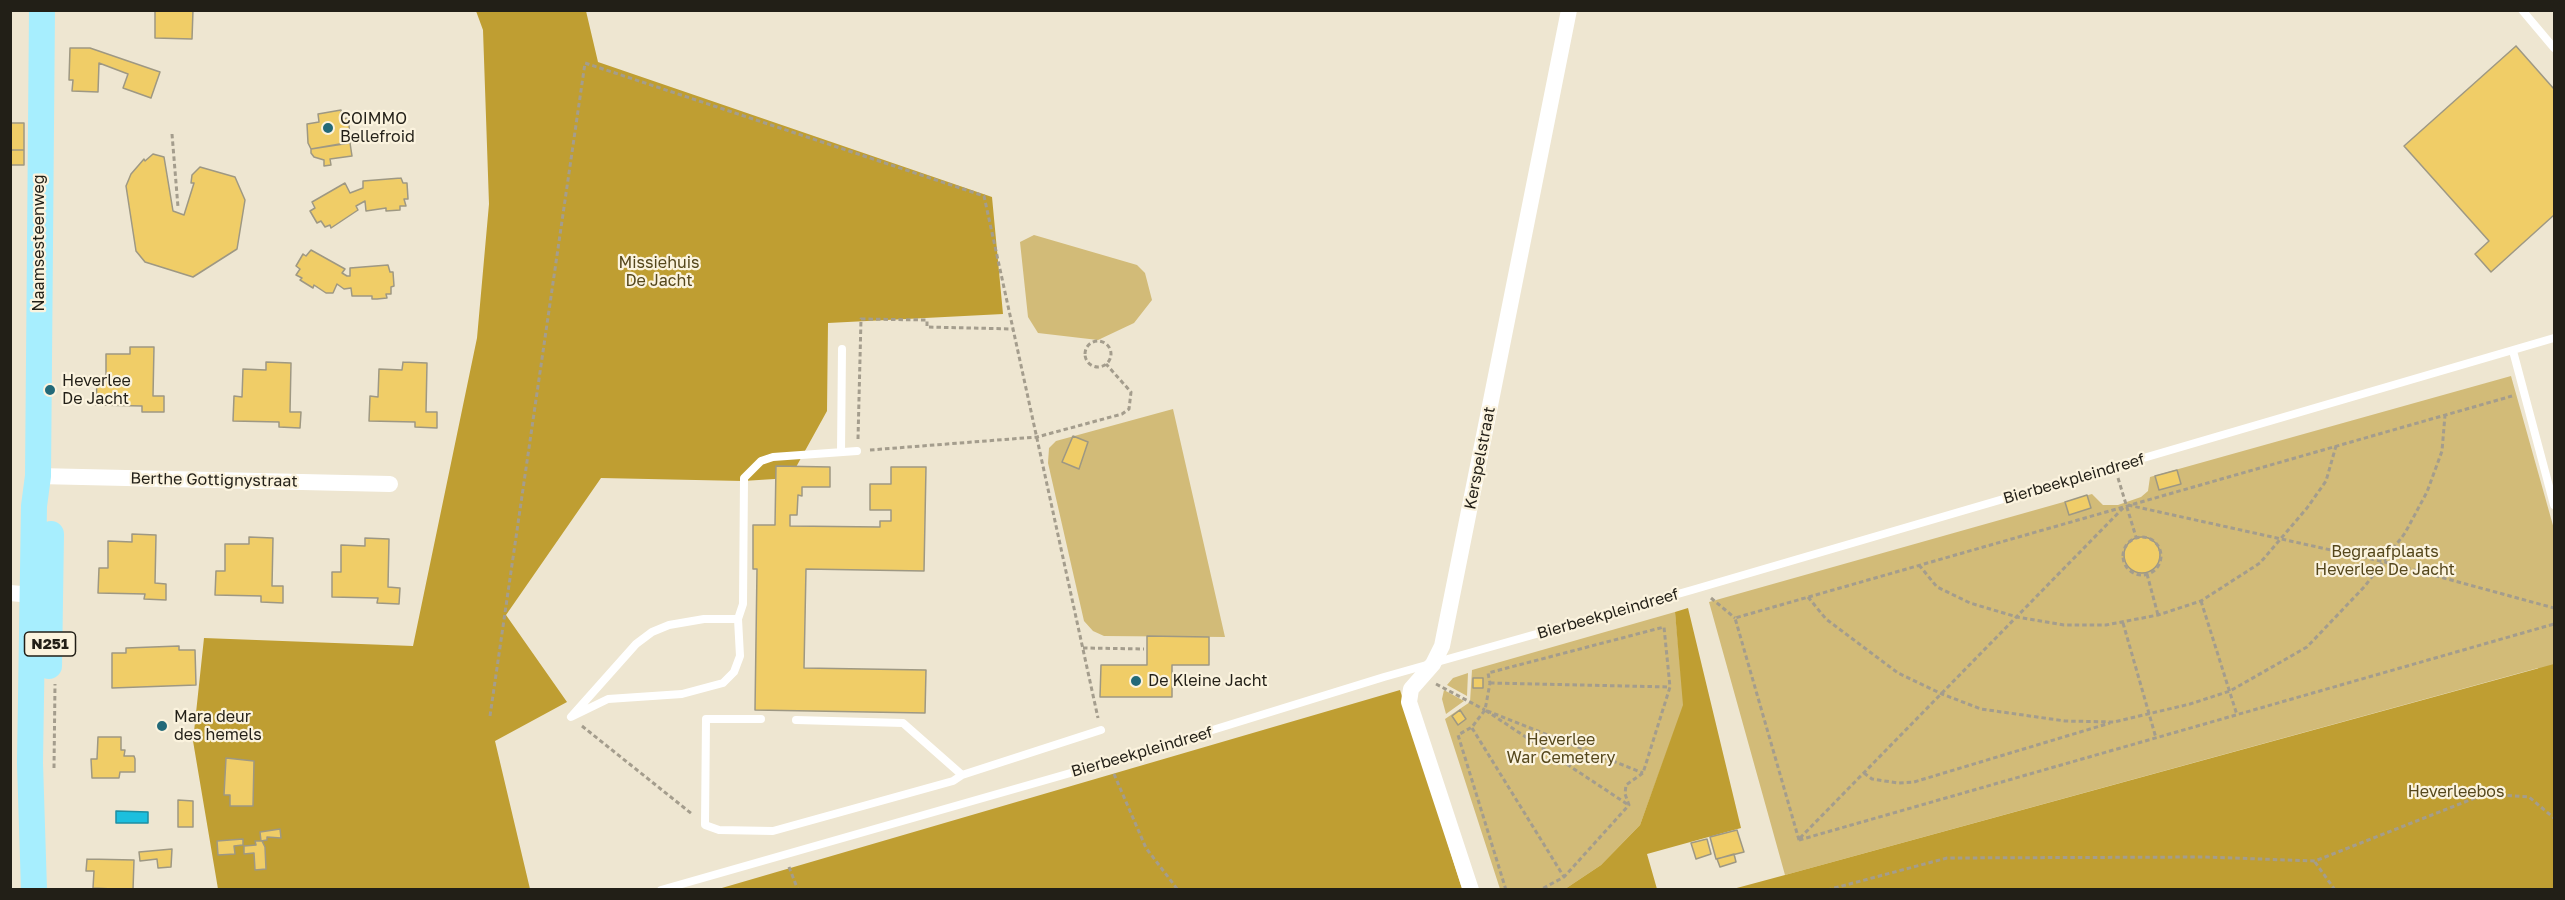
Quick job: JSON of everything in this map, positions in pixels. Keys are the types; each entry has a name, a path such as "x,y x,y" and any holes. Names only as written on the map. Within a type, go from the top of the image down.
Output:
{"main road":[{"name":"Naamsesteenweg","path":"34,890 33,812 21,594 38,476 42,10"},
{"name":"Naamsesteenweg","path":"33,812 42,765 47,713 51,603 48,504 38,476"}],"street":[{"name":"Kerspelstraat","path":"1471,890 1409,702 1411,689 1428,670 1442,646 1569,10"},
{"name":"Berthe Gottignystraat","path":"38,476 390,484"}],"lane":[{"path":"2522,10 2554,48"},
{"name":"Bierbeekpleindreef","path":"661,890 1428,670 2554,338"},
{"path":"841,452 842,349"},
{"path":"2512,351 2554,505"},
{"path":"571,717 608,699 682,694 723,683 734,672 740,656 738,619 743,604 744,478 761,461 773,457 857,451"},
{"path":"571,717 636,644 652,632 669,625 704,619 738,619"},
{"path":"761,719 706,719 705,825 719,830 773,831 952,781 962,775 1101,730"},
{"path":"796,720 903,723 962,775"}],"path":[{"path":"490,716 585,63 984,196 1101,730"},
{"path":"172,134 178,207"},
{"path":"1013,329 927,327 927,320 861,320 857,451 1036,437 1122,414 1129,409 1131,392 1106,364"},
{"path":"1100,342 1110,349 1110,357 1106,364 1098,367 1087,361 1085,353 1092,343 1100,342"},
{"path":"1735,618 2512,396"},
{"path":"1864,773 1872,779 1914,782 2114,722 2229,691 2307,647 2338,617 2385,562 2427,492 2442,451 2445,415"},
{"path":"1919,565 1937,587 1970,603 2017,617 2064,625 2123,622 2158,615 2201,601 2260,563 2282,539 2326,481 2336,446"},
{"path":"2115,467 2136,537"},
{"path":"2126,505 2385,562 2554,608"},
{"path":"1798,840 2126,505"},
{"path":"2136,537 2147,538 2161,550 2161,563 2152,573 2133,573 2123,564 2126,545 2136,537"},
{"path":"2147,574 2158,615"},
{"path":"1700,588 1735,618 1798,840"},
{"path":"1808,597 1826,619 1858,645 1898,673 1942,694 1981,709 2017,716 2065,721 2114,722"},
{"path":"2201,601 2237,715"},
{"path":"2123,622 2156,738"},
{"path":"1798,840 2554,624"},
{"path":"1506,890 1458,735 1472,727 1485,710 1490,683 1488,673 1664,627 1670,687 1643,773 1626,785 1625,794 1629,805"},
{"path":"1083,648 1144,649"},
{"path":"1428,670 1629,805"},
{"path":"1490,683 1670,687"},
{"path":"1485,710 1643,773"},
{"path":"571,717 705,825"},
{"path":"1472,727 1564,877"},
{"path":"1109,762 1146,848 1178,890"},
{"path":"1827,890 1947,858 2205,857 2315,861 2485,794 2529,796 2554,818"},
{"path":"1539,890 1564,877 1629,805"},
{"path":"783,854 798,890"},
{"path":"2315,861 2335,890"}],"green space":[{"name":"Missiehuis De Jacht","path":"476,11 586,11 598,62 992,197 1003,314 828,323 827,411 790,478 743,481 601,478 506,615 567,702 495,741 530,889 218,889 193,741 204,638 413,646 477,338 489,204 483,30"},
{"path":"1034,235 1137,265 1145,273 1152,300 1134,323 1098,340 1038,333 1028,317 1020,242"},
{"name":"Begraafplaats Heverlee De Jacht","path":"2511,376 2554,529 2554,889 2538,668 1785,875 1709,602 2092,494 2103,505 2118,505 2141,497 2148,491 2150,477"},
{"path":"1173,409 1225,637 1104,636 1093,631 1084,621 1048,463 1049,448 1056,441"},
{"path":"1688,608 1741,828 1647,854 1657,889 1565,889 1601,865 1640,825 1683,705 1675,612"},
{"name":"Heverlee War Cemetery","path":"1675,612 1684,705 1640,825 1601,865 1565,889 1500,889 1445,719 1470,702 1472,670"},
{"name":"Heverleebos","path":"2554,664 2554,889 1733,889 1785,875"},
{"path":"1468,673 1467,696 1447,685 1453,678"},
{"path":"1400,690 1462,889 715,890"},
{"path":"1444,690 1464,701 1446,714 1442,699"}],"water":[{"path":"116,811 148,812 148,823 116,823"}],"building":[{"path":"193,10 192,39 155,38 155,11"},
{"path":"2516,46 2554,89 2554,215 2491,272 2475,254 2489,241 2404,146"},
{"path":"70,48 90,48 160,72 151,98 123,88 128,74 99,63 98,92 72,91 73,80 69,80"},
{"name":"COIMMO Bellefroid","path":"341,110 342,119 348,118 351,142 311,149 308,143 307,124 319,122 318,114"},
{"path":"10,123 24,123 24,150 10,150"},
{"name":"COIMMO Bellefroid","path":"350,143 352,156 330,159 331,165 324,166 324,160 314,157 311,153 311,149"},
{"path":"10,150 24,150 24,165 10,165"},
{"path":"153,154 164,157 173,211 184,215 194,183 191,183 192,175 200,167 235,177 245,200 237,249 193,277 145,262 136,251 126,186 131,174 144,159 145,161"},
{"path":"401,178 403,183 407,183 408,199 404,199 406,206 400,206 400,210 386,211 386,208 366,211 365,201 356,206 358,210 331,228 330,225 325,227 321,221 317,223 310,211 315,208 312,202 345,183 350,193 363,188 363,181"},
{"path":"311,250 345,269 342,273 347,276 350,276 350,268 388,265 390,272 393,272 394,286 391,287 391,294 386,294 387,298 372,299 372,296 352,296 351,288 344,289 337,284 333,293 326,293 314,285 313,288 296,275 300,269 296,266 303,254 306,256"},
{"path":"130,347 154,347 153,396 164,396 164,412 142,412 142,406 96,405 97,381 106,381 106,354 130,354"},
{"path":"266,362 291,363 290,412 301,412 300,428 279,427 279,422 233,421 234,396 242,397 243,369 266,370"},
{"path":"403,362 427,363 426,412 437,412 437,428 415,427 415,422 369,421 370,396 378,397 379,369 402,370"},
{"path":"1073,436 1088,442 1079,469 1062,462"},
{"path":"776,466 830,467 830,487 802,487 802,496 798,495 797,515 790,515 790,526 880,527 880,521 891,521 891,510 870,510 870,484 891,484 891,467 926,467 924,571 806,569 804,668 926,670 925,713 755,710 757,569 753,569 753,525 775,525"},
{"path":"2177,470 2181,484 2159,490 2155,476"},
{"path":"2087,495 2091,508 2069,515 2065,502"},
{"path":"132,534 156,535 155,583 166,584 166,600 144,599 145,594 98,593 99,568 108,568 108,541 132,542"},
{"path":"249,537 273,538 272,586 283,586 283,603 261,602 261,596 215,595 216,571 225,571 225,544 249,544"},
{"path":"2142,537 2154,543 2160,555 2154,567 2142,573 2130,567 2124,555 2130,543"},
{"path":"365,538 389,539 388,587 400,588 399,604 377,603 378,598 332,597 332,572 341,572 341,545 365,546"},
{"name":"De Kleine Jacht","path":"1147,636 1209,637 1209,665 1172,665 1172,697 1100,697 1101,665 1147,665"},
{"path":"179,646 179,650 195,650 196,685 112,688 112,653 126,653 126,648"},
{"path":"1473,678 1483,678 1483,688 1473,688"},
{"path":"1460,710 1466,719 1458,725 1452,716"},
{"path":"98,737 121,737 121,750 125,750 124,756 134,756 135,772 120,772 119,778 92,778 91,759 97,759"},
{"path":"226,758 254,761 253,806 230,806 230,795 224,795"},
{"path":"178,800 193,801 193,827 178,827"},
{"path":"280,829 281,838 267,837 267,840 261,841 260,832"},
{"path":"1737,830 1744,852 1716,859 1710,837"},
{"path":"243,839 243,845 234,846 235,854 218,855 217,841"},
{"path":"1707,839 1711,854 1696,859 1691,843"},
{"path":"255,841 262,841 265,847 266,869 255,870 254,853 244,854 244,846 256,845"},
{"path":"172,849 171,867 158,868 157,859 140,861 139,852"},
{"path":"1734,854 1736,862 1720,867 1717,859"},
{"path":"87,859 134,860 133,890 93,888 94,871 86,871"}],"place":[{"name":"COIMMO Bellefroid","path":"328,128"},
{"name":"Heverlee De Jacht","path":"50,390"},
{"name":"De Kleine Jacht","path":"1136,681"},
{"name":"Mara deur des hemels","path":"162,726"}]}
